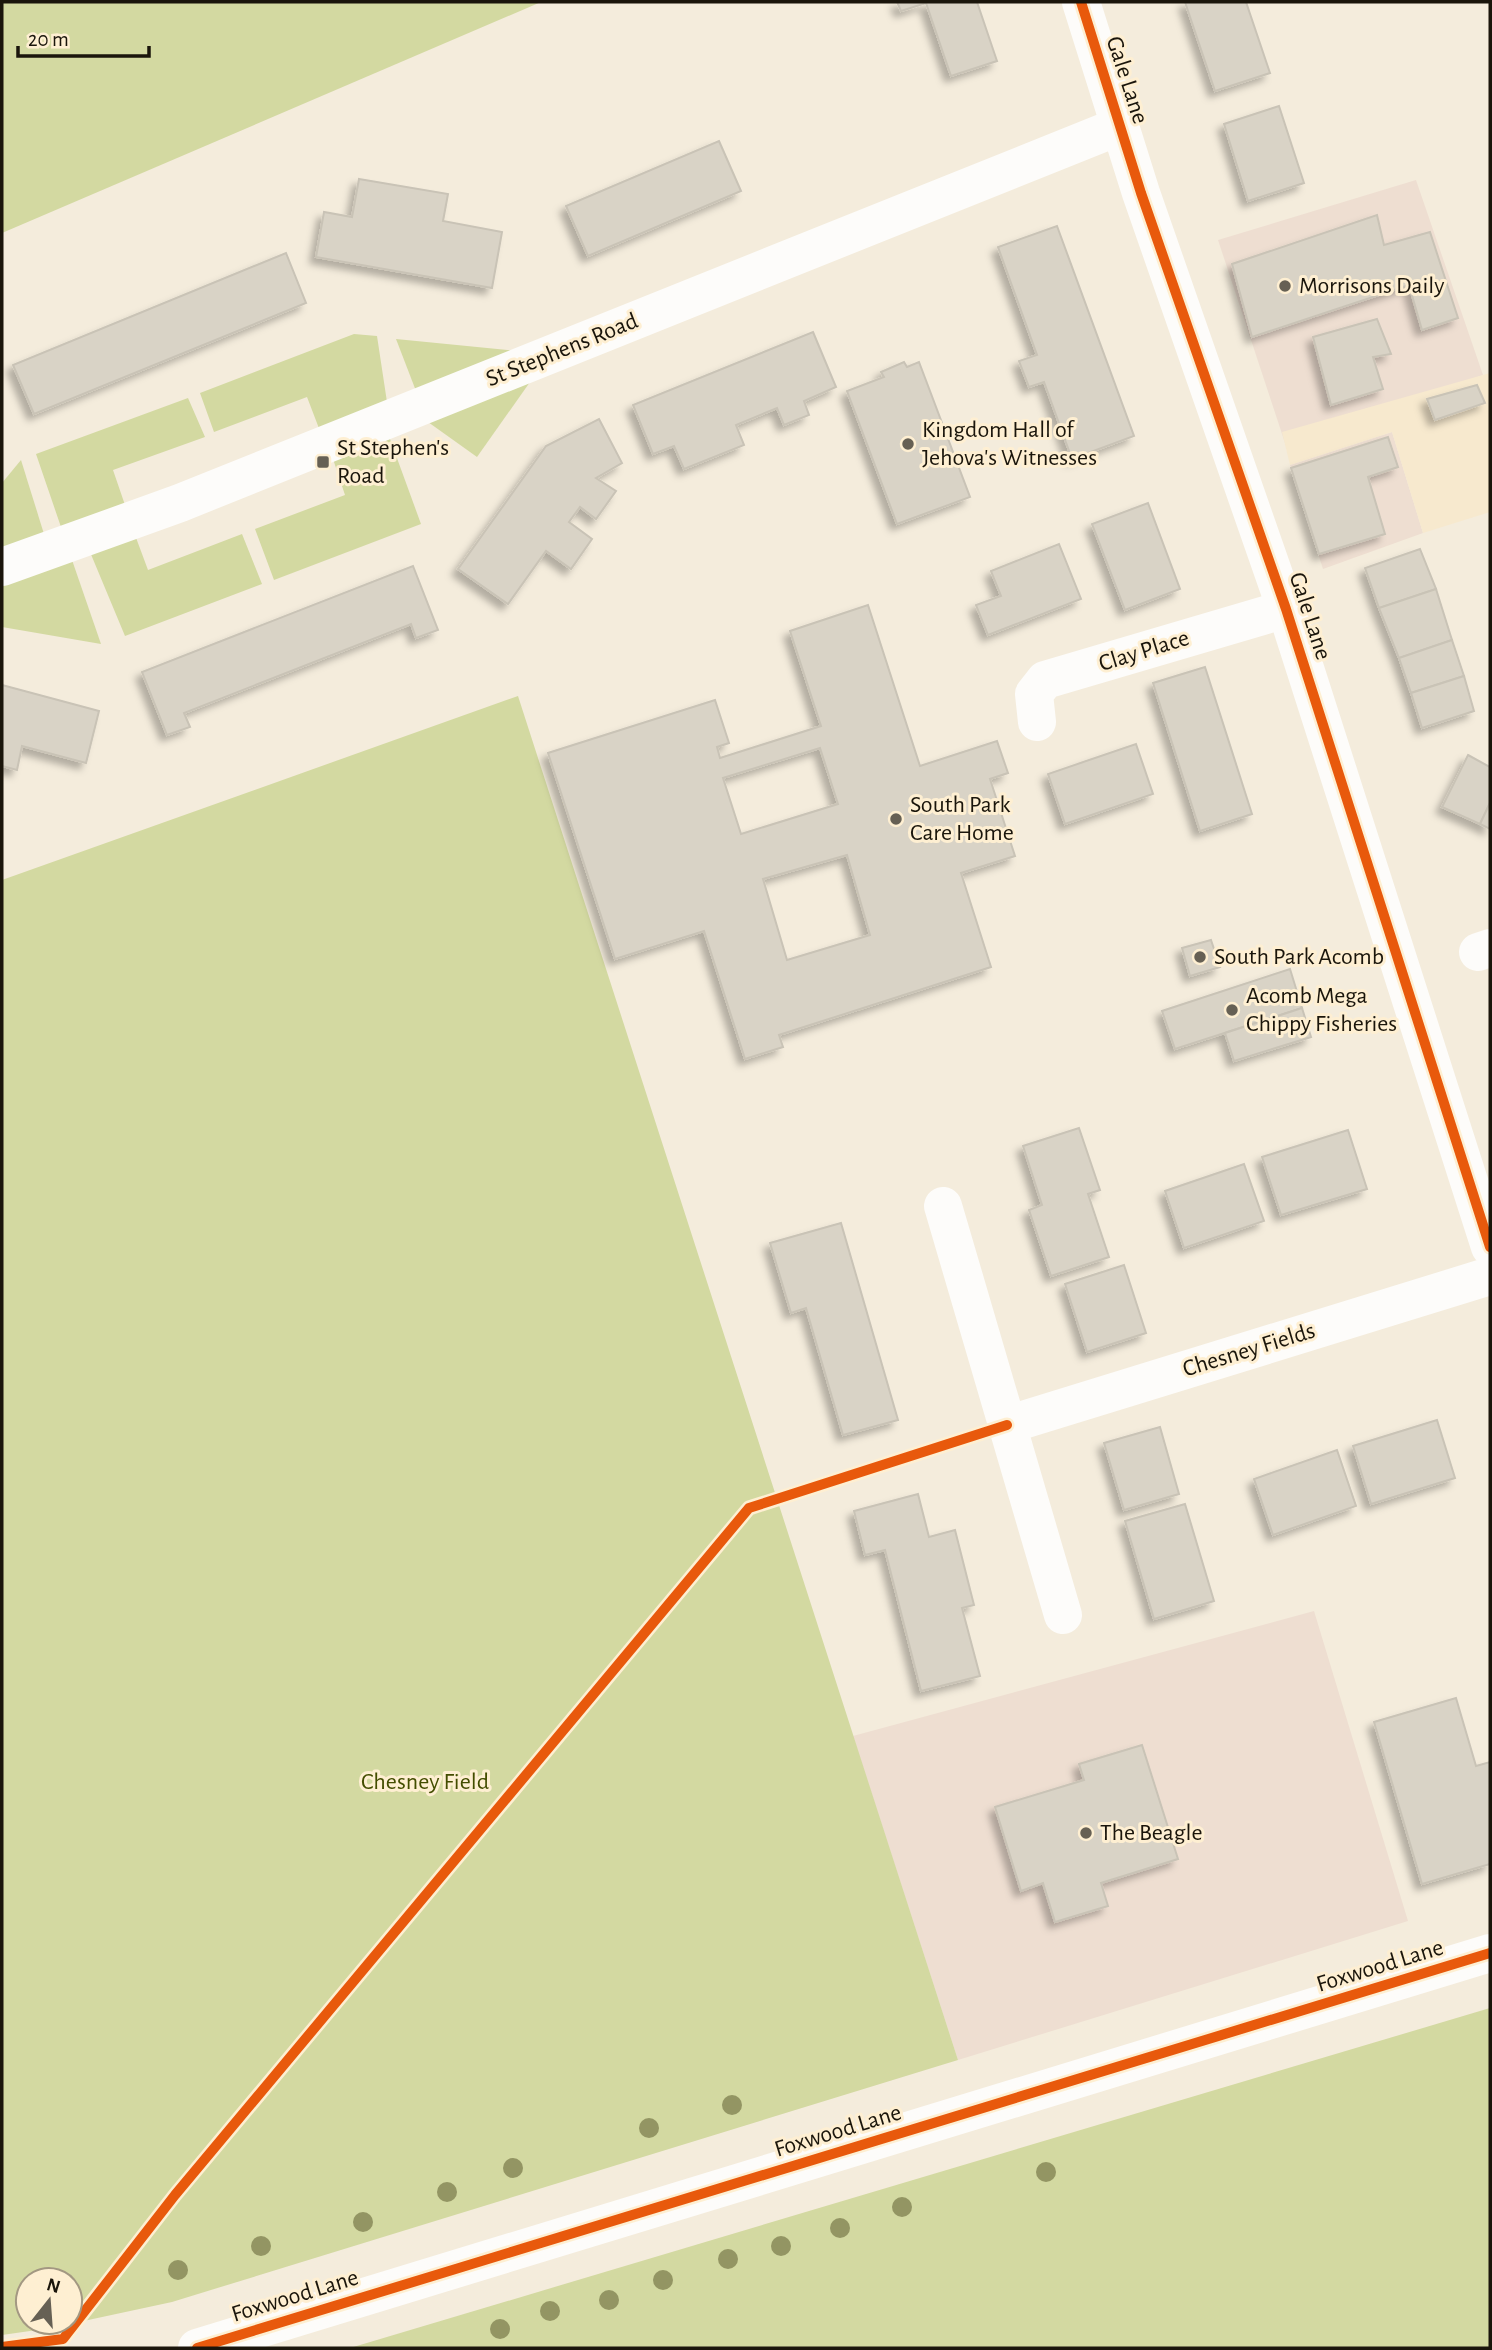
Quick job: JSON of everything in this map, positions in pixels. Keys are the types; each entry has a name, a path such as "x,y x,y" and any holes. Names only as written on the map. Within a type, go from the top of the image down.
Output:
{"street":[{"name":"Gale Lane","path":"1081,2 1120,126 1286,609 1490,1247"},
{"name":"St Stephens Road","path":"2,567 180,503 1120,126"},
{"name":"Clay Place","path":"1037,722 1034,694 1045,680 1286,609"},
{"path":"943,1206 1063,1615"},
{"name":"Chesney Fields","path":"1007,1425 1490,1276"},
{"name":"Foxwood Lane","path":"197,2348 1490,1953"}],"shaded area":[{"path":"1416,180 1483,375 1286,446 1218,240"},
{"path":"1490,373 1490,512 1423,533 1392,432 1290,465 1282,432"},
{"path":"1392,432 1423,533 1323,569 1290,465"},
{"path":"1314,1611 1408,1921 958,2060 853,1736"}],"green space":[{"path":"2,2 541,2 2,233"},
{"path":"354,334 377,336 387,402 320,431 307,397 214,432 200,393"},
{"path":"396,339 517,351 416,391"},
{"path":"530,382 477,457 428,422"},
{"path":"188,398 205,437 113,470 125,505 61,527 36,454"},
{"path":"390,439 421,524 274,580 255,529 345,495 333,459"},
{"path":"21,460 44,534 2,549 2,483"},
{"path":"242,534 262,584 125,636 90,552 135,535 148,570"},
{"path":"72,560 101,644 2,627 2,585"},
{"name":"Chesney Field","path":"518,696 958,2060 172,2302 84,2321 84,2266 14,2266 14,2333 2,2335 2,880"},
{"path":"1490,2008 1490,2348 350,2348"}],"building":[{"path":"897,2 977,2 997,61 951,76 926,3 901,11"},
{"path":"1185,2 1246,2 1270,73 1215,91"},
{"path":"1279,106 1304,183 1248,201 1224,124"},
{"path":"719,141 741,191 588,256 566,206"},
{"path":"359,179 448,194 443,221 502,232 492,288 316,257 324,212 352,217"},
{"path":"1377,215 1384,245 1430,232 1458,318 1422,330 1409,285 1252,337 1232,264"},
{"path":"1057,226 1134,436 1072,459 1044,382 1029,387 1019,361 1037,355 998,247"},
{"path":"286,253 306,303 34,414 13,365"},
{"path":"1377,319 1391,354 1373,357 1383,389 1331,405 1313,337"},
{"path":"813,332 836,387 804,401 809,415 784,425 777,408 736,425 744,445 684,469 674,446 653,454 633,405"},
{"name":"Kingdom Hall of Jehova's Witnesses","path":"904,362 907,367 919,362 970,497 897,524 847,391 884,377 881,372"},
{"path":"1477,385 1485,403 1435,420 1427,399"},
{"path":"599,419 622,463 596,478 616,491 596,519 580,507 569,522 592,539 571,569 546,551 508,604 458,569 546,446"},
{"path":"1388,437 1398,467 1368,477 1385,534 1319,554 1291,468"},
{"path":"1148,503 1180,589 1125,610 1092,524"},
{"path":"1059,544 1081,599 988,635 976,605 1001,596 991,571"},
{"path":"1420,549 1436,589 1379,608 1365,568"},
{"path":"413,566 438,630 416,638 411,624 184,713 190,727 167,735 142,672"},
{"path":"1436,589 1452,640 1399,658 1379,608"},
{"name":"South Park Care Home","path":"868,605 920,766 997,741 1008,773 990,779 1015,856 961,873 991,967 779,1035 783,1047 745,1059 704,931 615,959 548,753 715,700 729,743 717,747 720,758 821,726 790,631","holes":["820,748 838,804 741,834 723,778","847,855 870,935 787,960 763,879"]},
{"path":"1452,640 1464,676 1411,693 1399,658"},
{"path":"1205,667 1252,814 1200,831 1153,683"},
{"path":"1464,676 1474,711 1422,728 1411,693"},
{"path":"2,685 99,711 86,763 22,746 17,770 2,766"},
{"path":"1136,744 1153,794 1065,824 1048,774"},
{"path":"1468,755 1490,767 1490,803 1480,824 1442,807"},
{"path":"1490,803 1490,829 1480,824"},
{"name":"South Park Acomb","path":"1211,940 1220,967 1190,976 1182,948"},
{"name":"Acomb Mega Chippy Fisheries","path":"1290,969 1302,1008 1175,1049 1162,1011"},
{"path":"1302,1008 1311,1037 1234,1061 1225,1033"},
{"path":"1079,1128 1100,1190 1088,1194 1109,1257 1051,1276 1029,1210 1042,1205 1023,1146"},
{"path":"1348,1130 1367,1189 1281,1215 1262,1157"},
{"path":"1244,1164 1264,1221 1184,1248 1165,1191"},
{"path":"841,1223 898,1420 843,1435 806,1308 791,1313 770,1243"},
{"path":"1124,1265 1146,1333 1087,1352 1065,1284"},
{"path":"1437,1420 1455,1478 1371,1504 1353,1446"},
{"path":"1160,1427 1179,1494 1124,1510 1104,1443"},
{"path":"1337,1450 1356,1506 1273,1535 1254,1479"},
{"path":"918,1494 929,1537 955,1530 974,1605 962,1608 980,1676 921,1691 885,1550 865,1555 854,1511"},
{"path":"1185,1504 1214,1601 1154,1619 1125,1521"},
{"path":"1456,1698 1476,1766 1490,1762 1490,1864 1422,1884 1374,1722"},
{"name":"The Beagle","path":"1142,1745 1178,1859 1101,1883 1108,1906 1055,1922 1043,1883 1021,1891 995,1807 1084,1780 1079,1764"}],"cycle path":[{"path":"1081,2 1141,193 1286,609 1490,1247"},
{"path":"2,2347 63,2339 175,2195 749,1508 1007,1425"},
{"path":"197,2348 1490,1953"}],"place":[{"name":"Morrisons Daily","path":"1285,286"},
{"name":"Kingdom Hall of Jehova's Witnesses","path":"908,444"},
{"name":"St Stephen's Road","path":"323,462"},
{"name":"South Park Care Home","path":"896,819"},
{"name":"South Park Acomb","path":"1200,957"},
{"name":"Acomb Mega Chippy Fisheries","path":"1232,1010"},
{"name":"The Beagle","path":"1086,1833"}]}
